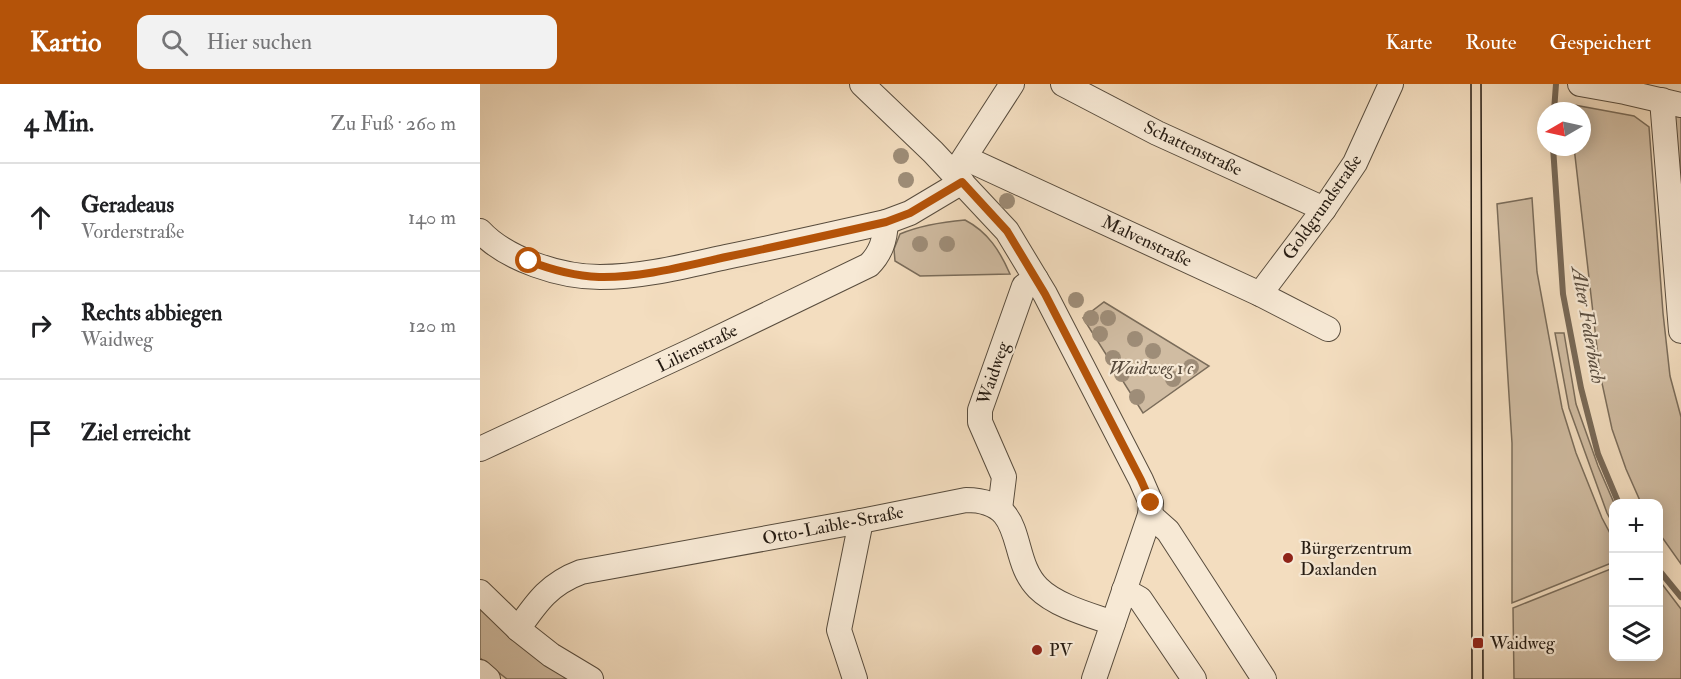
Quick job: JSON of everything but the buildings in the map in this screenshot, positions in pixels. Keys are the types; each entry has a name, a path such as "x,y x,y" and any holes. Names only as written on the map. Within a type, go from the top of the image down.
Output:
{"street":[{"path":"862,84 960,171 1007,231 1036,279 1151,503 1150,515 1094,679"},
{"path":"480,231 502,248 550,270 600,277 680,267 886,222 910,213 960,171 1012,84"},
{"name":"Schattenstraße","path":"1064,84 1157,133 1324,209"},
{"name":"Goldgrundstraße","path":"1260,294 1324,209 1355,163 1391,84"},
{"path":"1593,85 1671,103 1681,331"},
{"name":"Malvenstraße","path":"960,171 1260,294 1328,329"},
{"name":"Lilienstraße","path":"480,449 869,265 883,245 886,222"},
{"name":"Waidweg","path":"1000,509 1004,477 980,422 980,410 1024,286 1036,279"},
{"name":"Otto-Laible-Straße","path":"518,629 550,589 562,580 581,572 966,500 978,500 1000,509"},
{"path":"1000,509 1007,517 1014,532 1030,578 1038,588 1062,603 1113,623"},
{"path":"1150,515 1168,531 1264,679"},
{"path":"855,679 839,630 861,521"},
{"path":"1124,590 1140,599 1194,679"},
{"path":"480,592 518,629 551,655 591,679"},
{"path":"480,672 488,679"}],"green space":[{"path":"1591,108 1634,116 1649,127 1663,313 1670,376 1681,417 1681,564 1663,539 1663,499 1639,499 1626,469 1612,429 1600,374 1575,156 1591,156"},
{"path":"1677,111 1681,112 1681,278 1672,128"},
{"path":"1532,198 1537,272 1562,408 1576,453 1609,531 1609,564 1512,603 1512,443 1497,204"},
{"path":"965,220 980,230 992,243 1010,274 920,276 895,261 894,249 900,234 932,224"},
{"name":"Waidweg 1 c","path":"1104,302 1209,366 1143,413 1083,318"},
{"path":"1555,333 1564,333 1576,404 1612,499 1609,499 1609,517 1607,513 1569,408"},
{"path":"1609,570 1609,661 1663,661 1663,585 1681,609 1681,679 1514,679 1513,608"},
{"path":"480,608 517,642 567,679 507,679 480,658"}],"waterway":[{"name":"Alter Federbach","path":"1555,102 1556,84"},
{"name":"Alter Federbach","path":"1554,156 1563,294 1581,388 1598,454 1617,499"},
{"name":"Alter Federbach","path":"1663,575 1681,597"}],"tram line":[{"path":"1471,84 1472,679"},
{"path":"1481,84 1483,679"}],"place":[{"name":"Bürgerzentrum Daxlanden","path":"1288,558"},
{"name":"Waidweg","path":"1478,643"},
{"name":"PV","path":"1037,650"}],"route":[{"path":"529,261 550,270 600,277 680,267 886,222 910,213 962,182 1007,231 1045,294 1151,503"}]}
